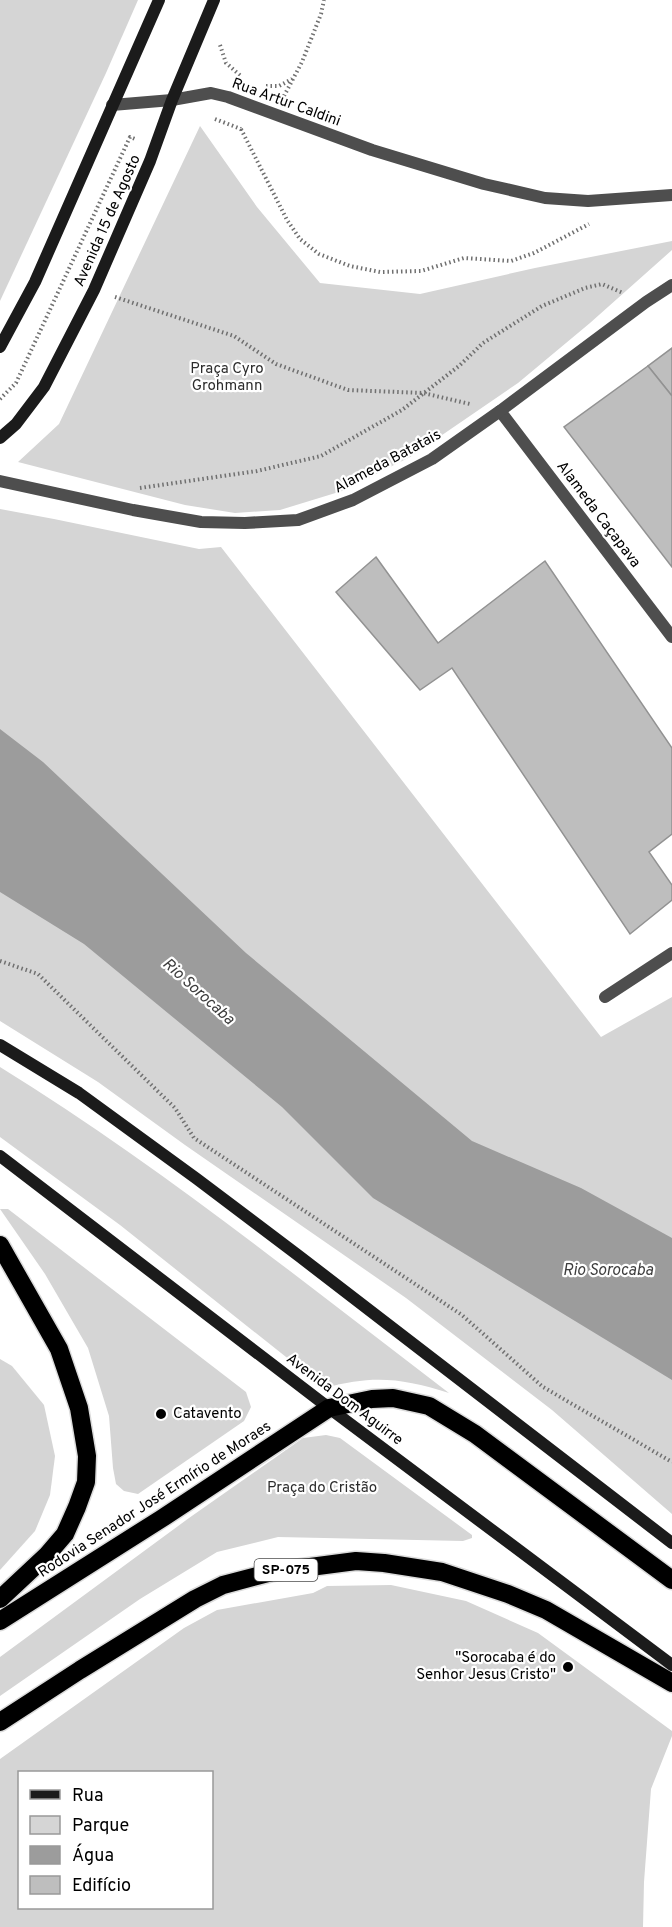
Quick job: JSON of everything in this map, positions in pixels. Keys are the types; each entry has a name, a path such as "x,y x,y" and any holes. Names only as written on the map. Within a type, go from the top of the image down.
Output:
{"highway":[{"path":"0,1245 59,1349 79,1408 87,1456 86,1482 65,1534 47,1555 0,1599"},
{"path":"329,1408 372,1399 393,1398 429,1406 475,1434 672,1580"},
{"name":"Rodovia Senador José Ermírio de Moraes","path":"0,1621 161,1519 329,1408"},
{"name":"SP-075","path":"0,1722 195,1599 223,1585 272,1572 356,1561 442,1572 508,1594 546,1610 672,1683"}],"main road":[{"path":"0,346 35,282 159,0"},
{"name":"Avenida 15 de Agosto","path":"0,438 16,424 44,387 94,290 150,162 172,100 214,0"},
{"path":"0,1045 79,1094 197,1179 672,1543"},
{"name":"Avenida Dom Aguirre","path":"0,1156 329,1408 672,1665"}],"street":[{"name":"Rua Artur Caldini","path":"112,105 172,100 211,93 228,97 372,150 484,184 545,198 588,201 672,195"},
{"name":"Alameda Batatais","path":"0,481 201,522 245,523 298,520 353,500 432,459 672,285"},
{"name":"Alameda Caçapava","path":"500,411 672,637"},
{"path":"605,997 672,954"}],"path":[{"path":"220,43 226,63 242,77 251,81"},
{"path":"261,86 279,86 293,79"},
{"path":"242,129 287,220 300,239 319,254 350,266 380,272 421,270 464,258 512,261 534,253 592,222"},
{"path":"129,489 257,471 321,456 402,410 459,366 483,343 542,306 585,288 602,284 646,302"},
{"path":"94,290 234,336 276,364 348,390 423,393 500,411"},
{"path":"0,961 38,974 175,1108 194,1138 462,1315 543,1387 672,1462"}],"green space":[{"path":"0,0 138,0 0,301"},
{"name":"Praça Cyro Grohmann","path":"200,126 257,207 320,283 420,294 672,241 672,250 518,383 410,457 342,491 280,510 235,513 185,505 18,462 59,424"},
{"path":"0,509 199,549 221,547 601,1037 672,997 672,1514 552,1410 406,1298 98,1082 0,1021"},
{"path":"0,1067 116,1143 172,1183 449,1393 402,1381 387,1380 358,1381 325,1388 120,1225 0,1137"},
{"path":"0,1209 8,1209 246,1392 251,1407 244,1421 138,1494 124,1491 116,1484 109,1416 88,1348 45,1274"},
{"path":"0,1359 12,1366 44,1405 55,1456 50,1495 35,1531 0,1570"},
{"name":"Praça do Cristão","path":"326,1435 340,1438 472,1535 472,1538 463,1541 278,1537 217,1552 140,1599 0,1696 0,1657 189,1518 303,1438"},
{"path":"391,1585 466,1601 538,1633 672,1731 651,1789 643,1927 0,1927 0,1759 184,1628 217,1610 313,1593 327,1586"}],"water":[{"name":"Rio Sorocaba","path":"0,729 43,762 246,953 472,1141 581,1188 672,1238 672,1380 373,1198 282,1107 84,944 0,892"}],"building":[{"path":"672,348 672,396 648,366"},
{"path":"648,366 672,396 672,567 564,427"},
{"path":"376,557 438,643 545,561 672,748 672,834 649,852 672,885 672,900 630,934 452,668 420,690 336,592"}],"place":[{"name":"Catavento","path":"161,1414"},
{"name":"\"Sorocaba é do Senhor Jesus Cristo\"","path":"568,1667"}]}
